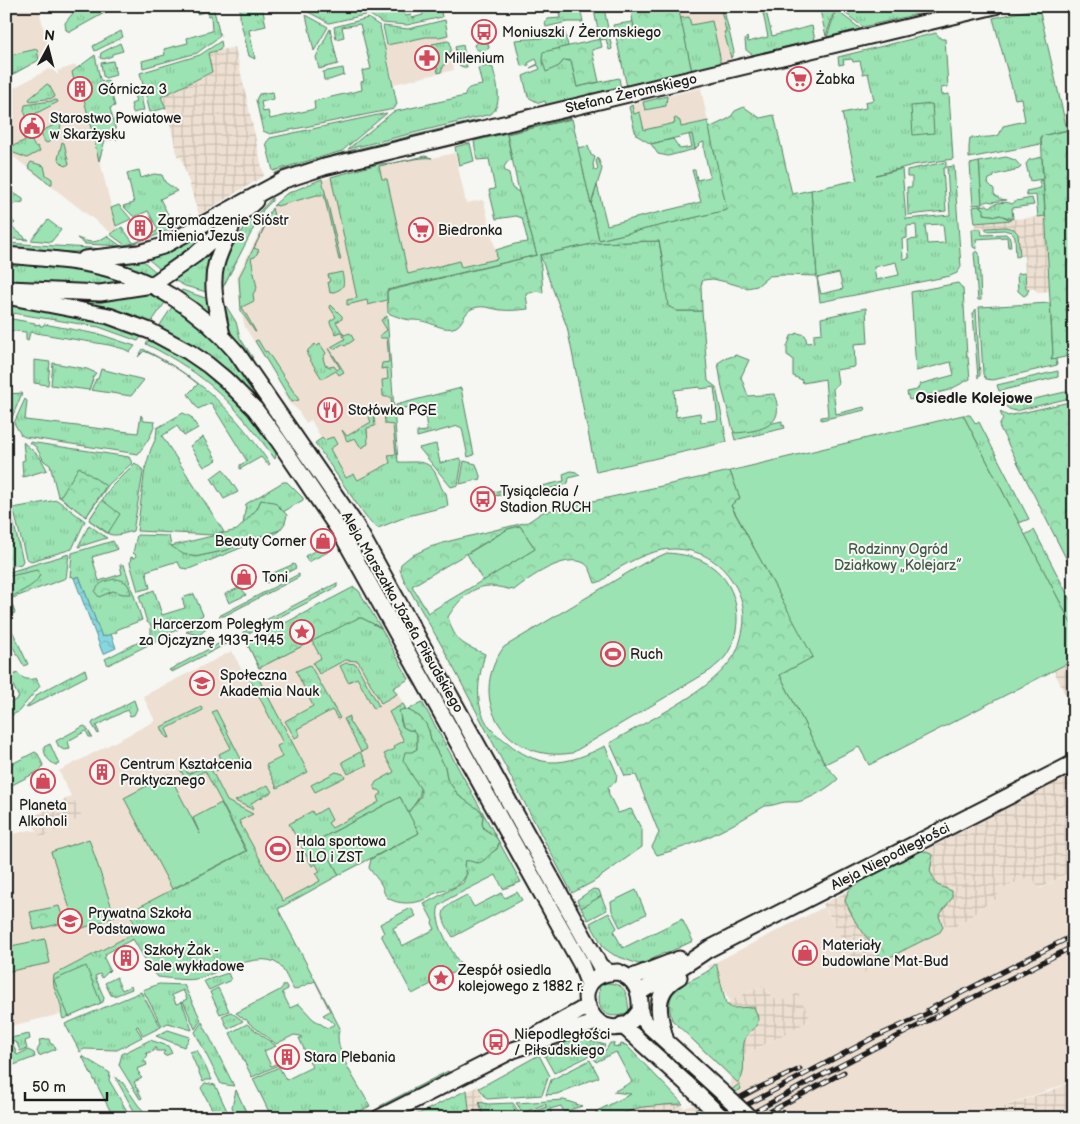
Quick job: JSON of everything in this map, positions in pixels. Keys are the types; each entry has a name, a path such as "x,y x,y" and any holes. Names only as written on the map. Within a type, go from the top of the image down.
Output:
{"street":[{"name":"Stefana Żeromskiego","path":"64,261 139,253 163,246 181,238 269,188 292,177 324,166 995,6"},
{"name":"Stefana Żeromskiego","path":"6,289 100,293 152,285 189,260 234,222 269,188"},
{"name":"Stefana Żeromskiego","path":"222,336 215,297 214,274 219,255 234,222"},
{"name":"Aleja Marszałka Józefa Piłsudskiego","path":"6,255 64,261 108,269 152,285 189,308 222,336 248,366 356,524 600,966 610,972"},
{"name":"Aleja Marszałka Józefa Piłsudskiego","path":"6,296 109,316 150,331 208,365 235,388 255,409 341,533 581,964 589,985"},
{"name":"Aleja Niepodległości","path":"639,993 656,981 688,964 707,950 1074,763"},
{"name":"Aleja Niepodległości","path":"630,978 652,971 674,960 707,950"},
{"path":"666,1041 659,1014 661,995 668,985 680,976 688,964"},
{"path":"640,1011 636,1017 622,1025 614,1027 597,1022 591,1015 588,1006 587,993 589,985 596,977 610,972 618,972 630,978 636,985 639,993 641,1016 648,1025 750,1118"},
{"path":"379,1118 502,1056 588,1006"},
{"path":"502,1056 597,1022"},
{"path":"622,1025 722,1118"}],"shaded area":[{"path":"6,6 38,6 48,46 45,55 40,60 6,78"},
{"path":"678,6 720,6 732,59 692,68"},
{"path":"445,32 454,70 394,84 385,45"},
{"path":"235,47 264,176 199,215 181,157 178,158 166,107 161,97 212,73 208,53"},
{"path":"76,65 80,82 85,82 87,95 84,96 119,239 6,151 6,92 49,69 57,71"},
{"path":"701,88 709,128 636,132 630,105"},
{"path":"455,153 466,203 482,200 484,202 499,264 387,291 387,316 398,462 365,479 347,485 311,420 306,423 297,409 289,403 283,392 285,391 245,327 237,277 273,206 322,180 378,165"},
{"path":"1045,216 1050,291 1037,292 1035,289 1029,289 1027,294 1023,296 1018,290 1017,274 1025,273 1024,256 1020,256 1016,231 1009,227 975,229 975,223"},
{"path":"356,619 463,811 278,909 248,851 130,912 138,931 54,975 54,989 61,1014 6,1027 6,836 29,830 38,831 41,838 81,817 59,771 155,721 143,696 232,651 245,676"},
{"path":"1074,661 1074,690 1065,694 1054,671"},
{"path":"1074,773 1074,870 1039,889 1032,876 1008,886 1002,890 1002,893 996,896 997,899 984,906 965,921 948,930 943,922 938,925 940,932 861,974 823,904"},
{"path":"72,796 82,817 41,838 30,818"},
{"path":"1074,870 1074,1081 971,1118 667,1118 684,1108 702,1102 730,1088 731,1078 718,1065 756,1049 811,1020 779,1003 762,985 730,1001 708,966 824,907 862,973 937,925 943,922 948,930 965,921 984,906 997,899 996,896 1001,890 1008,886 1032,875 1040,889"},
{"path":"762,985 779,1003 798,993 811,1020 756,1049 718,1065 688,1036 730,1001"},
{"path":"659,1080 671,1096 684,1108 667,1118 584,1118"},
{"path":"1074,1081 1074,1118 971,1118 1058,1088"},
{"path":"478,1086 491,1118 415,1118"}],"green space":[{"path":"75,6 117,6 70,32 66,30 65,23 73,13"},
{"path":"195,6 213,6 220,36 197,53 143,68 142,61 165,55 164,49 188,43 187,38 212,31 211,15 208,16 207,11 197,14"},
{"path":"240,6 262,6 266,26 249,30 255,59 249,56 240,19"},
{"path":"297,6 403,6 405,16 411,15 412,18 423,15 421,6 440,6 442,17 407,25 382,23 369,14 329,23"},
{"path":"553,6 556,6 556,8 580,6 583,22 567,22 546,27 545,23 548,19 560,18 559,12"},
{"path":"630,6 678,6 692,72 627,87 616,37 635,33"},
{"path":"720,6 723,6 734,52 731,58 724,32 726,31"},
{"path":"769,6 792,6 793,10 787,11 786,7 766,11 772,36 812,26 815,40 753,55 746,50 745,40 747,37 748,42 768,37 762,8"},
{"path":"819,6 832,6 835,9 826,36"},
{"path":"836,6 938,7 935,10 863,27"},
{"path":"604,8 612,49 609,50 606,39 600,40 594,10"},
{"path":"1039,8 1067,130 1041,136 1041,144 969,158 970,138 996,136 999,135 1003,126 1025,121 1021,98 1015,99 993,18"},
{"path":"836,10 862,30 863,32 826,40"},
{"path":"306,15 328,27 314,51"},
{"path":"689,17 691,25 712,21 720,57 720,62 717,66 692,72 680,18"},
{"path":"368,18 380,26 397,104 394,109 270,134 263,131 256,100 259,94 273,92 274,99 261,102 263,112 268,111 270,119 315,109 314,101 362,90 361,82 364,81 362,71 371,69 360,24 342,27 344,37 336,39 334,27"},
{"path":"445,20 448,35 426,37 387,45 383,26 408,29"},
{"path":"633,20 635,34 616,37 613,25 632,22"},
{"path":"484,26 489,48 480,51 474,45 479,41 476,28"},
{"path":"330,29 338,64 319,69 316,57"},
{"path":"121,31 123,37 95,51 93,46"},
{"path":"565,33 568,46 543,53 559,66 564,60 571,61 577,87 619,78 621,89 547,107 545,101 539,103 528,97 523,76 540,69 538,65 530,68 538,64 536,59 528,63 529,65 521,66 515,40 544,38"},
{"path":"936,33 941,39 945,39 948,87 941,88 942,95 949,94 953,159 913,165 876,175 902,169 906,219 950,215 947,167 954,166 961,267 957,273 820,302 817,278 811,190 857,180 842,113 866,108 865,102 874,100 868,73 863,74 860,61 853,62 852,59 843,60 844,64 839,65 838,57","holes":["943,224 945,243 927,244 925,225","916,225 917,239 908,240 909,258 903,259 902,239 907,238 907,226","896,262 899,275 876,280 874,267","839,273 843,289 821,294 817,278"]},
{"path":"600,39 602,47 592,50 599,82 577,87 571,61 564,60 559,66 546,72 542,59 543,52"},
{"path":"221,41 222,46 220,50 208,53 212,72 161,97 166,108 150,112 140,73 200,55"},
{"path":"450,42 451,50 441,72 438,73 432,44"},
{"path":"120,43 123,51 112,54 112,56 104,59 100,58 101,53"},
{"path":"463,45 467,67 459,65 455,47"},
{"path":"37,49 39,60 6,78 6,56"},
{"path":"95,55 100,79 103,82 108,81 115,106 110,108 118,139 105,140 99,161 83,95 87,94 84,83 75,85 72,72"},
{"path":"113,61 116,75 105,78 101,63"},
{"path":"488,66 493,68 498,92 497,104 491,114 348,149 393,112 465,96 468,89 482,85 478,68"},
{"path":"343,68 344,75 324,80 323,72"},
{"path":"47,84 55,96 54,98 30,101 29,99"},
{"path":"140,92 144,110 133,113 131,104 136,102 134,94"},
{"path":"667,96 666,106 645,110 643,102"},
{"path":"57,100 58,102 27,118 24,111 25,105"},
{"path":"932,104 934,133 913,135 911,106"},
{"path":"632,105 634,114 640,112 644,130 675,123 674,119 676,118 680,121 681,127 708,121 728,210 599,240 591,204 597,185 607,225 701,202 692,170 695,170 697,180 710,177 704,142 695,149 691,134 651,144 636,135 629,107"},
{"path":"744,107 760,118 774,115 792,194 811,190 817,276 769,276 757,286 747,288 713,279 703,280 701,285 702,311 677,311 668,306 659,241 596,243 540,255 543,293 537,291 526,294 528,309 473,308 469,310 459,325 452,328 439,327 388,313 387,291 537,255 519,192 507,134 572,119 599,240 727,210 709,128 730,118 735,111"},
{"path":"387,113 342,151 273,171 266,143 270,138"},
{"path":"571,118 507,135 512,160 508,161 504,167 505,171 509,173 512,188 519,192 537,255 387,290 387,300 368,305 367,300 347,305 347,300 357,298 331,177 378,164 394,163 379,166 382,179 387,179 408,274 459,261 461,267 497,259 496,250 528,242 522,218 516,216 496,219 489,190 495,189 489,159 477,160 474,141"},
{"path":"478,120 479,123 300,167 275,175 275,173 285,169 348,151"},
{"path":"62,121 58,137 47,143 45,142 40,132"},
{"path":"1074,129 1074,355 1051,360 1053,354 1041,136"},
{"path":"6,132 13,146 30,138 35,147 37,146 40,151 27,158 6,150"},
{"path":"692,134 695,149 668,156 658,154 651,144 673,139 680,149 692,147 689,135"},
{"path":"62,142 64,143 69,164 65,166 58,159"},
{"path":"470,143 474,161 459,165 455,147"},
{"path":"588,146 591,155 595,157 594,170 598,169 596,161 598,158 602,169 591,204 578,148"},
{"path":"425,156 432,158 421,158 395,163"},
{"path":"1006,157 1015,160 1021,167 994,175 994,177 989,179 988,183 994,189 994,194 1000,199 1006,200 988,201 982,204 979,162"},
{"path":"1042,157 1043,179 1030,181 1026,164 1029,160"},
{"path":"31,162 44,166 46,175 52,179 52,184 28,167"},
{"path":"946,162 946,167 943,169 946,211 908,215 907,187 912,187 912,177 907,177 907,170"},
{"path":"979,162 982,204 973,205 970,164"},
{"path":"139,170 141,178 154,174 162,175 165,182 177,191 160,199 173,224 190,215 191,218 175,227 138,242 158,230 148,211 134,217 123,206 134,203 127,173"},
{"path":"322,179 341,260 339,260 324,195 273,206 286,194"},
{"path":"1043,180 1045,216 1038,217 1036,195 1027,196 1026,191 1041,188 1039,181"},
{"path":"6,188 23,199 23,202 6,206"},
{"path":"272,198 272,201 263,210 220,293 220,273 233,241"},
{"path":"1032,198 1034,205 1012,208 1013,219 999,215 984,214 983,208 979,206 987,205 990,207 1001,202 1012,204 1016,201"},
{"path":"119,205 131,219 116,226 111,208"},
{"path":"979,206 984,209 984,214 1000,215 1011,220 975,223 973,207"},
{"path":"272,208 275,220 272,224 265,221"},
{"path":"232,212 191,249 161,270 147,258 184,243"},
{"path":"8,216 15,223 11,226 28,240 6,238 6,217"},
{"path":"48,220 61,230 51,242 31,240"},
{"path":"267,222 254,248 259,250 255,257 251,258 257,288 253,294 254,301 242,307 255,332 241,311 239,277"},
{"path":"122,227 133,243 125,245 110,234"},
{"path":"1005,227 1014,229 1018,234 1020,256 1016,257 1015,237 1011,232 1004,230 986,231 986,228"},
{"path":"972,229 981,229 982,235 1006,234 1010,238 1011,247 1008,247 1007,237 976,239 977,249 973,247"},
{"path":"107,236 121,246 85,244 77,238 94,242"},
{"path":"659,241 663,265 677,311 702,311 708,381 716,387 727,442 596,472 567,327 540,255 596,243","holes":["700,387 700,389 714,387 718,420 701,422 700,413 676,417 674,390"]},
{"path":"6,243 122,250 44,253 6,250"},
{"path":"217,245 210,293 185,286 174,280"},
{"path":"977,251 979,253 981,300 978,300 974,253"},
{"path":"141,259 157,273 149,277 115,262"},
{"path":"6,261 92,271 125,282 101,287 6,280"},
{"path":"342,272 343,286 339,290 330,293 328,275"},
{"path":"1025,273 1026,289 1029,289 1024,296 1018,291 1017,274"},
{"path":"958,283 963,289 966,357 968,357 970,379 949,390 909,400 907,392 917,390 920,384 954,375 951,362 916,371 911,292"},
{"path":"182,290 211,300 212,317 180,294"},
{"path":"149,291 167,300 150,324 79,301 79,299"},
{"path":"1050,303 1053,354 1051,359 1056,359 1057,365 993,380 986,379 983,374 979,307"},
{"path":"6,304 91,318 143,334 138,341 99,327 6,312"},
{"path":"174,304 217,337 348,525 345,527 273,423 158,328"},
{"path":"331,305 342,316 342,319 336,322 344,335 350,333 354,340 345,346 343,344 334,349 331,347 345,339 341,332 336,334 330,323 336,317 329,306"},
{"path":"224,306 226,306 236,322 240,338 253,358 248,357 239,346 226,320"},
{"path":"866,308 868,343 854,344 855,366 836,370 838,383 833,389 836,414 864,407 865,410 821,420 821,417 828,416 825,379 803,383 802,380 793,376 793,359 787,355 787,347 791,336 798,333 805,335 807,343 814,342 814,334 822,333 821,318"},
{"path":"976,309 980,375 978,378 973,314"},
{"path":"387,316 398,462 417,462 431,467 446,493 448,506 408,516 378,528 365,516 315,443 322,438 324,440 333,437 337,444 330,449 346,478 354,474 358,480 390,463 388,455 396,454 393,425 385,424 384,411 392,409 391,397 383,396 382,380 388,379 387,368 381,369 382,363 389,362 387,338 379,336 387,330 381,320"},
{"path":"6,318 35,323 35,325 40,324 40,326 44,324 102,335 135,346 130,352 109,345 30,332 28,341 26,340 26,332 6,330"},
{"path":"151,338 199,365 241,402 277,450 275,459 247,422 219,392 187,367 146,344"},
{"path":"258,340 299,400 292,402 255,341"},
{"path":"315,344 317,346 320,344 326,353 323,358 325,365 334,366 337,370 340,368 329,348 344,372 339,375 336,371 322,379 307,355 308,350"},
{"path":"143,349 183,372 200,385 215,398 243,427 270,464 268,465 261,457 240,469 240,465 247,461 211,403 198,409 188,394 198,384 151,354 144,351 138,357"},
{"path":"736,355 749,360 741,377 748,396 774,394 777,405 777,413 774,420 769,425 754,431 735,433 722,388 718,363"},
{"path":"34,360 50,362 48,385 34,383"},
{"path":"53,363 87,369 96,373 92,378 89,390 51,385"},
{"path":"101,369 144,380 131,396 91,390 96,379 98,379"},
{"path":"1058,371 1058,377 999,391 997,385"},
{"path":"461,388 474,455 468,457 462,428 458,426 417,437 417,432 427,431 425,412 411,414 411,407 396,409 396,405"},
{"path":"1074,390 1074,397 1016,411 1009,409 1001,402 1016,399 1021,402"},
{"path":"22,393 11,420 8,419 8,394"},
{"path":"25,399 27,401 25,420 138,433 141,415 144,421 155,422 151,435 138,454 25,437 21,435 14,423"},
{"path":"1074,401 1074,574 999,426 1003,419 1000,412 1008,416"},
{"path":"183,413 191,417 198,428 184,436 177,426 162,436 224,532 213,535 137,531 145,469 156,438 157,428"},
{"path":"370,414 374,418 375,426 367,428 368,444 361,448 355,438 347,441 342,430 347,436 371,422 368,415"},
{"path":"963,415 970,415 976,424 979,422 1029,519 1019,523"},
{"name":"Rodzinny Ogród Działkowy „Kolejarz”","path":"963,415 1074,629 1074,660 869,765 859,747 825,764 780,675 813,657 731,505 740,498 730,471"},
{"path":"782,421 782,426 784,425 785,428 735,440 733,432"},
{"path":"203,437 217,460 204,467 190,446"},
{"path":"23,442 40,457 47,470 23,477 22,461 25,460"},
{"path":"29,442 129,457 132,463 109,484 86,517 58,496 50,465 44,461 36,447"},
{"path":"436,444 440,463 460,458 462,461 458,485 451,487 419,448"},
{"path":"464,461 476,464 481,479 460,484"},
{"path":"135,463 142,469 143,473 133,531 118,535 109,534 89,520 111,487"},
{"path":"79,467 106,486 86,517 60,497"},
{"path":"223,469 238,492 224,499 211,478"},
{"path":"571,471 580,475 569,478 568,483 565,485 538,491 493,496 493,492 502,490 508,485 511,493 564,481 563,474"},
{"path":"730,471 740,498 731,506 814,657 780,675 825,764 838,779 807,799 765,806 713,835 687,846 657,855 652,847 659,833 636,775 625,776 610,743 691,696 720,673 731,660 736,653 740,641 744,616 741,599 733,582 708,557 691,551 673,549 642,556 595,583 591,572 584,563 567,561 547,568 514,590 496,586 477,589 465,596 448,617 454,632 461,641 470,648 485,654 478,692 481,710 490,728 522,753 550,762 571,760 605,746 617,774 616,782 608,787 609,795 618,813 631,809 642,830 642,847 593,882 572,893 400,570 401,564 411,556 430,547 528,522 543,512","holes":["520,526 535,549 428,613 412,586 508,529"]},
{"path":"283,482 287,482 303,500 283,512 280,508 261,500 257,509 243,525 246,504"},
{"path":"57,500 85,521 72,549 31,561 26,558 13,508"},
{"path":"102,500 120,514 108,533 89,520"},
{"path":"261,500 274,502 287,515 285,523 280,530 245,541 227,550 195,557 183,554 171,546 237,530 257,509"},
{"path":"10,509 23,561 21,564 6,568 6,510"},
{"path":"89,525 107,538 78,547"},
{"path":"520,526 535,549 483,581 467,554 508,529"},
{"path":"280,530 275,534 189,569 181,568 178,562 146,571 150,588 138,591 130,563 131,557 135,558 136,555 133,553 137,535 169,536 171,546 195,557 227,550 245,541"},
{"path":"1034,530 1074,607 1074,629 1025,535"},
{"path":"113,541 116,550 92,557 99,581 122,574 120,565 124,565 142,620 116,630 117,632 102,638 79,576 70,577 72,553"},
{"path":"330,543 330,551 308,562 305,556"},
{"name":"Ruch","path":"667,553 690,556 701,560 721,575 728,585 733,596 737,622 731,646 725,657 711,670 572,753 549,754 528,749 512,738 499,724 491,707 489,687 493,667 504,647 644,563"},
{"path":"69,554 66,578 10,599 15,613 6,614 6,573"},
{"path":"294,564 296,568 267,583 264,577"},
{"path":"37,570 40,575 34,584 6,601 6,577"},
{"path":"299,574 299,577 224,616 219,616"},
{"path":"115,579 126,583 131,594 113,591 99,597 95,592 98,586 105,581"},
{"path":"337,583 337,587 243,636 243,632"},
{"path":"241,587 246,595 229,603 225,594"},
{"path":"354,587 359,591 381,628 362,618 358,618 259,668 247,643"},
{"path":"383,589 588,956 585,958 379,591"},
{"path":"154,590 162,615 185,608 182,598 194,594 203,615 155,642 151,634 151,625 147,622 139,596"},
{"path":"297,616 362,618 381,628 409,679 393,688 397,694 381,703 358,661 345,660 319,674 313,663 321,658 312,641 259,668 247,643 299,630"},
{"path":"7,620 28,664 24,666 6,635"},
{"path":"210,620 210,626 199,635 186,632"},
{"path":"147,638 150,643 148,645 108,665 105,659"},
{"path":"222,642 226,644 172,672 169,670"},
{"path":"346,663 356,664 379,706 374,709 357,678 348,682 340,666"},
{"path":"310,665 340,718 338,719 332,710 297,729 300,735 295,738 285,721 313,706 296,671"},
{"path":"85,669 87,676 26,708 38,694"},
{"path":"254,670 308,772 277,788 266,765 282,757 277,746 283,743 247,673"},
{"path":"18,673 26,679 36,678 40,686 18,712 6,718 6,705 19,698 11,681 13,675"},
{"path":"134,700 137,709 134,715 130,716 127,710 96,726 98,734 92,724 93,722"},
{"path":"422,702 499,842 495,836 484,829 482,824 483,816 459,796 447,779 445,767 431,740 429,731 420,717 408,710"},
{"path":"403,704 406,709 404,709 401,716 402,725 409,730 413,730 417,735 417,749 412,752 411,774 419,785 420,790 416,802 408,813 400,797 320,839 339,875 278,909 340,1028 338,1036 339,1046 348,1067 370,1106 348,1118 272,1118 253,1079 279,1067 286,1080 312,1067 299,1038 302,1038 301,1036 294,1035 276,1044 236,1013 280,990 285,984 288,989 282,992 290,1008 299,1004 313,1019 327,1028 335,1024 323,1015 330,1011 315,981 294,990 278,964 270,960 249,961 237,964 196,979 182,980 158,977 133,939 105,954 104,958 110,970 102,978 100,974 95,976 104,998 103,1002 63,1019 53,980 54,975 138,931 129,912 247,851 205,771 186,780 180,769 184,767 188,774 203,767 207,761 227,801 253,814 239,821 283,901 320,881 316,874 320,872 316,864 312,866 289,824 312,811 314,815 326,808 332,820 328,823 332,828 379,802 377,797 382,793 376,790 374,786 376,782 394,772 384,754 395,749 394,746 404,741 389,712"},
{"path":"201,707 203,710 166,729 170,738 166,737 161,727"},
{"path":"404,709 420,717 426,724 431,740 445,767 447,779 459,796 481,811 484,829 495,836 499,842 497,849 480,863 465,861 464,865 467,873 458,885 435,893 422,901 412,903 397,902 388,898 381,884 369,868 371,859 419,833 408,813 421,796 421,790 403,760 405,752 412,752 417,749 417,735 413,730 403,727 399,711"},
{"path":"216,710 242,761 239,763 237,760 216,771 213,763 221,759 219,754 231,748 212,712"},
{"path":"350,716 349,721 367,749 361,752 344,719"},
{"path":"84,726 92,737 89,737 86,731 68,741 70,749 64,750 59,747 56,741"},
{"path":"50,744 59,764 53,764 46,756 44,747"},
{"path":"35,752 38,754 43,765 41,770 10,786 6,786 6,767"},
{"path":"360,752 367,765 348,774 342,762"},
{"path":"336,772 343,774 345,777 315,792 311,785"},
{"path":"169,774 200,834 193,818 221,803 246,851 172,889 124,798"},
{"path":"268,785 272,792 251,803 254,808 252,809 235,801"},
{"path":"400,797 419,833 339,875 320,839"},
{"path":"89,839 115,917 77,930 51,852"},
{"path":"499,842 521,882 503,889 496,875 450,898 439,906 438,913 441,929 462,968 412,994 381,935 384,933 380,924 411,908 416,916 393,928 402,946 435,929 424,904 463,883 467,873 464,865 465,861 469,860 477,863 497,849"},
{"path":"924,851 933,855 930,871 937,885 952,891 952,898 939,916 943,927 940,932 886,959 880,956 855,921 845,901 848,892 857,881 884,870 914,852"},
{"path":"593,889 599,890 601,896 581,908 577,900"},
{"path":"636,890 646,914 620,927 612,911 611,902"},
{"path":"517,892 522,900 453,937 444,921 444,911 447,907 467,895 474,907 501,893 505,898"},
{"path":"601,896 607,910 588,920 581,908"},
{"path":"59,906 62,916 59,924 34,930 30,912"},
{"path":"609,913 617,928 614,931 615,934 623,948 682,919 693,941 645,963 638,964 614,955 604,948 590,923"},
{"path":"45,939 50,963 6,972 6,947"},
{"path":"716,963 726,1004 732,1008 754,1007 758,1018 757,1024 747,1035 744,1043 744,1067 738,1083 672,1020 671,996 684,984 710,970"},
{"path":"86,966 101,1003 69,1017 54,980"},
{"path":"228,973 231,980 209,990 204,981"},
{"path":"117,977 122,990 131,986 132,989 114,996 111,995 105,983"},
{"path":"607,983 623,988 627,996 629,1012 613,1016 602,1010 599,1004 599,985"},
{"path":"159,984 184,985 201,1020 195,1029 183,1001 187,999 183,990 172,995 176,1004 182,1002 192,1030 168,1023 162,1026 143,990"},
{"path":"218,988 229,1011 220,1014 210,992"},
{"path":"141,992 161,1027 143,1036 138,1026 136,1027 142,1037 117,1050 84,1049 80,1052 65,1024"},
{"path":"231,1012 243,1021 228,1029 222,1016"},
{"path":"202,1022 234,1086 221,1084 195,1032"},
{"path":"247,1024 276,1046 264,1051 271,1066 284,1060 285,1062 252,1077 230,1033"},
{"path":"168,1030 190,1037 184,1047 156,1036"},
{"path":"646,1032 698,1079 694,1081 644,1035"},
{"path":"29,1034 30,1039 25,1041 27,1049 20,1051 17,1043 6,1039"},
{"path":"578,1037 605,1045 602,1050 554,1073 543,1053"},
{"path":"49,1039 56,1049 39,1056 37,1051 40,1045 39,1040"},
{"path":"150,1040 168,1046 172,1053 165,1056 163,1054 165,1051 156,1051 156,1048 154,1048 154,1051 146,1053 148,1055 143,1062 146,1062 147,1065 137,1070 142,1078 134,1082 142,1098 140,1099 119,1065 122,1054"},
{"path":"6,1041 13,1044 17,1055 28,1050 34,1053 35,1057 6,1068"},
{"path":"610,1043 614,1043 613,1046 620,1047 621,1044 626,1045 683,1104 643,1107 608,1117 595,1112 631,1094 613,1092 632,1082 616,1052 596,1062 594,1058 606,1050"},
{"path":"197,1050 212,1080 203,1082 190,1052"},
{"path":"539,1055 550,1076 542,1095 487,1099 479,1088"},
{"path":"82,1056 110,1073 109,1080 131,1118 114,1118"},
{"path":"590,1060 599,1077 557,1094 546,1095 551,1080"},
{"path":"448,1071 450,1073 381,1109 380,1106"},
{"path":"115,1077 123,1083 138,1105 150,1118 138,1118"},
{"path":"205,1083 215,1085 228,1113 226,1118 214,1118 213,1111 201,1088"},
{"path":"739,1084 741,1089 688,1118 630,1118 648,1113 690,1111 704,1107 725,1095"},
{"path":"236,1090 249,1118 233,1118 235,1114 232,1107"},
{"path":"467,1090 469,1109 467,1118 410,1118"},
{"path":"564,1100 582,1106 564,1112 561,1106 550,1109 553,1118 538,1118 535,1111 546,1107 545,1104 523,1113 516,1103"},
{"path":"479,1102 488,1104 513,1103 520,1114 513,1118 484,1118"}],"water":[{"path":"79,576 102,637 111,634 116,648 103,654 74,578"}],"railway":[{"path":"928,1010 1074,935"},
{"path":"743,1118 818,1077 1074,946"},
{"path":"722,1118 873,1038 935,1010"},
{"path":"701,1118 758,1088 800,1069"},
{"path":"758,1118 844,1072"}],"place":[{"name":"Moniuszki / Żeromskiego","path":"484,32"},
{"name":"Millenium","path":"427,58"},
{"name":"Żabka","path":"799,79"},
{"name":"Górnicza 3","path":"80,89"},
{"name":"Starostwo Powiatowe w Skarżysku","path":"32,126"},
{"name":"Zgromadzenie Sióstr Imienia Jezus","path":"140,228"},
{"name":"Biedronka","path":"421,230"},
{"name":"Stołówka PGE","path":"330,410"},
{"name":"Tysiąclecia / Stadion RUCH","path":"483,499"},
{"name":"Beauty Corner","path":"323,541"},
{"name":"Toni","path":"244,577"},
{"name":"Harcerzom Poległym za Ojczyznę 1939-1945","path":"302,632"},
{"name":"Ruch","path":"613,654"},
{"name":"Społeczna Akademia Nauk","path":"202,683"},
{"name":"Centrum Kształcenia Praktycznego","path":"102,772"},
{"name":"Planeta Alkoholi","path":"43,781"},
{"name":"Hala sportowa II LO i ZST","path":"278,849"},
{"name":"Prywatna Szkoła Podstawowa","path":"70,921"},
{"name":"Materiały budowlane Mat-Bud","path":"805,953"},
{"name":"Szkoły Żak - Sale wykładowe","path":"126,958"},
{"name":"Zespół osiedla kolejowego z 1882 r.","path":"441,978"},
{"name":"Niepodległości / Piłsudskiego","path":"496,1042"},
{"name":"Stara Plebania","path":"287,1057"}],"district":[{"name":"Osiedle Kolejowe","path":"974,398"}]}
